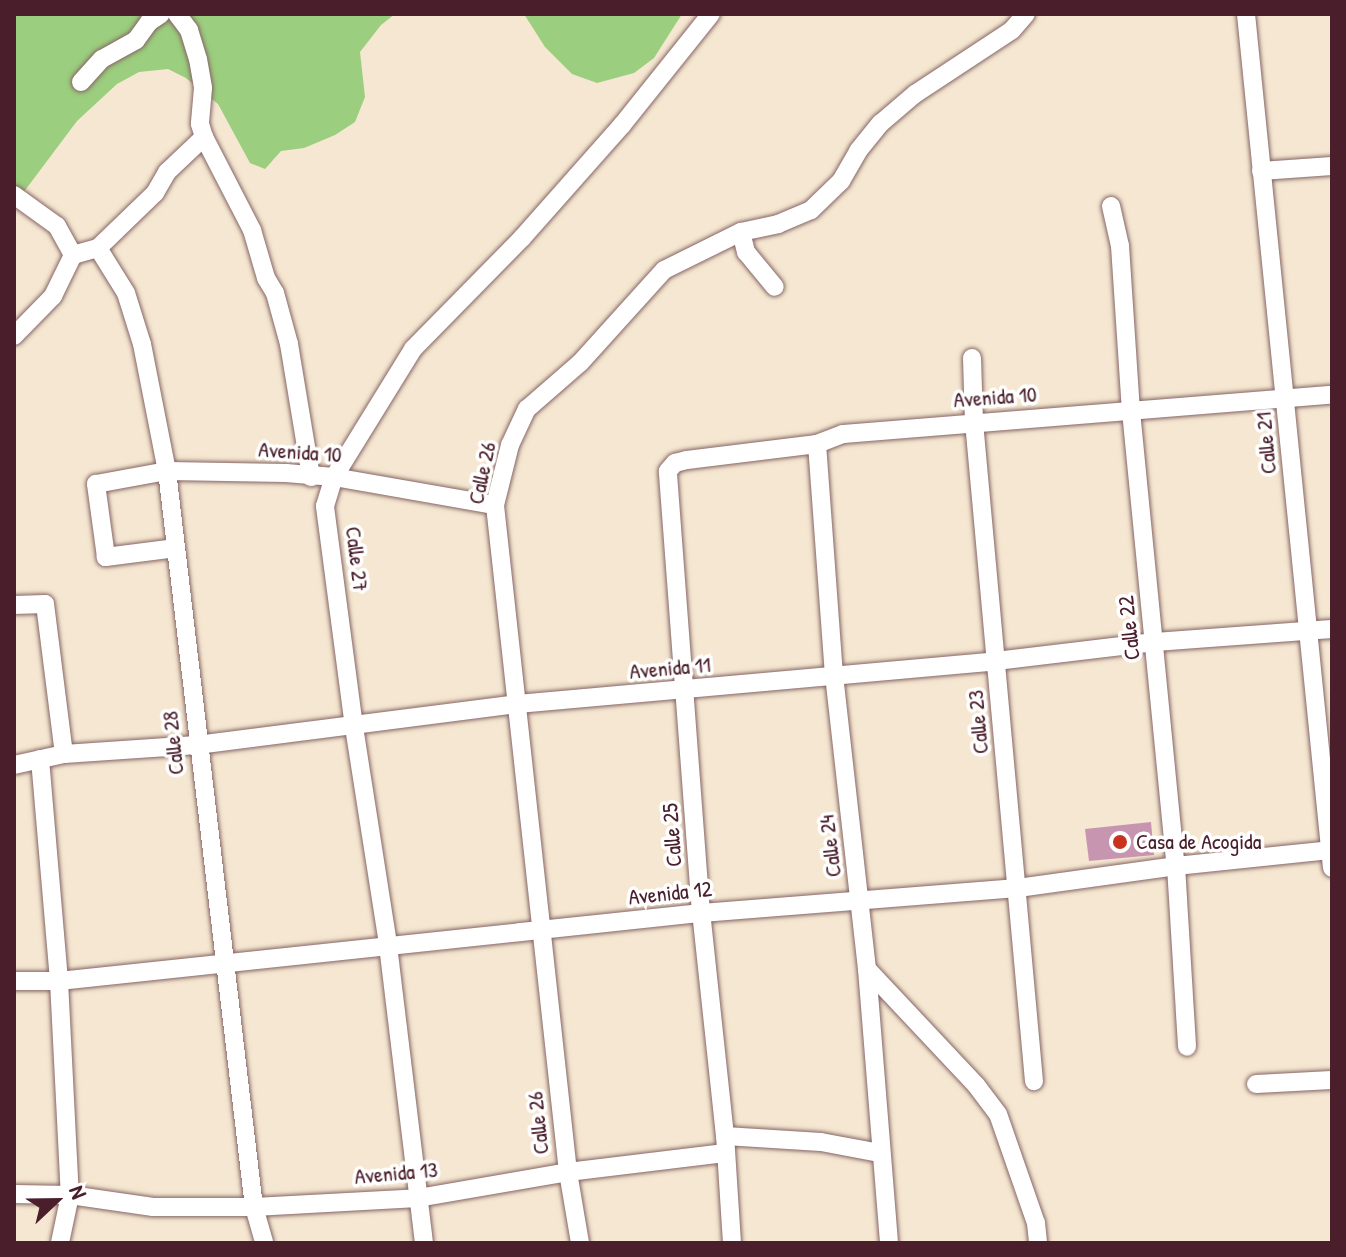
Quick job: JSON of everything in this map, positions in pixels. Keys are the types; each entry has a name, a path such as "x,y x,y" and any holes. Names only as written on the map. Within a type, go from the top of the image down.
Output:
{"street":[{"path":"81,82 102,59 136,40 149,22 161,14"},
{"path":"177,14 189,30 198,59 203,88 200,124 204,137 252,230 266,278 275,293 289,344 311,477"},
{"name":"Calle 27","path":"424,1243 388,944 354,727 325,506 334,477 413,349 522,238 622,125 711,14"},
{"name":"Calle 26","path":"580,1243 568,1172 495,505 510,445 527,409 580,363 664,270 741,232 778,224 811,210 841,181 858,151 881,123 915,94 1012,30 1026,14"},
{"name":"Calle 21","path":"1246,14 1331,856"},
{"path":"14,336 53,296 73,255 98,248 149,200 167,172 204,137"},
{"path":"1261,171 1332,166"},
{"path":"14,195 57,226 73,255"},
{"name":"Calle 22","path":"1111,206 1120,246 1131,411 1176,866 1187,1047"},
{"path":"741,232 746,252 775,287"},
{"name":"Calle 28","path":"98,248 126,293 142,344 167,471 254,1207 264,1243"},
{"name":"Calle 23","path":"972,358 974,422 1034,1081"},
{"name":"Avenida 10","path":"668,471 675,463 687,460 817,444 843,434 1332,395"},
{"name":"Calle 24","path":"817,444 834,675 867,969 879,1153 889,1243"},
{"name":"Avenida 10","path":"176,548 106,557 95,492 101,481 167,471 334,477 495,505"},
{"name":"Calle 25","path":"668,471 701,913 732,1243"},
{"path":"14,605 45,604 64,754"},
{"name":"Avenida 11","path":"14,765 64,754 197,745 518,704 996,661 1155,642 1332,629"},
{"path":"40,759 59,981 70,1195 60,1243"},
{"name":"Avenida 12","path":"14,981 59,981 224,961 541,932 701,913 1018,888 1176,866 1331,856"},
{"path":"867,969 976,1085 998,1114 1036,1223 1038,1243"},
{"path":"1256,1084 1332,1080"},
{"name":"Avenida 13","path":"14,1194 70,1195 153,1207 254,1207 418,1198 725,1144 821,1142 879,1153"}],"green space":[{"path":"14,14 395,14 381,25 360,52 365,97 355,122 335,135 304,148 281,151 265,169 250,163 218,104 186,78 168,69 139,72 117,84 77,121 14,205"},
{"path":"524,14 682,14 654,58 634,73 597,83 572,74 545,47"}],"building":[{"name":"Casa de Acogida","path":"1151,822 1154,855 1089,861 1085,829"}],"place":[{"name":"Casa de Acogida","path":"1120,842"}]}
